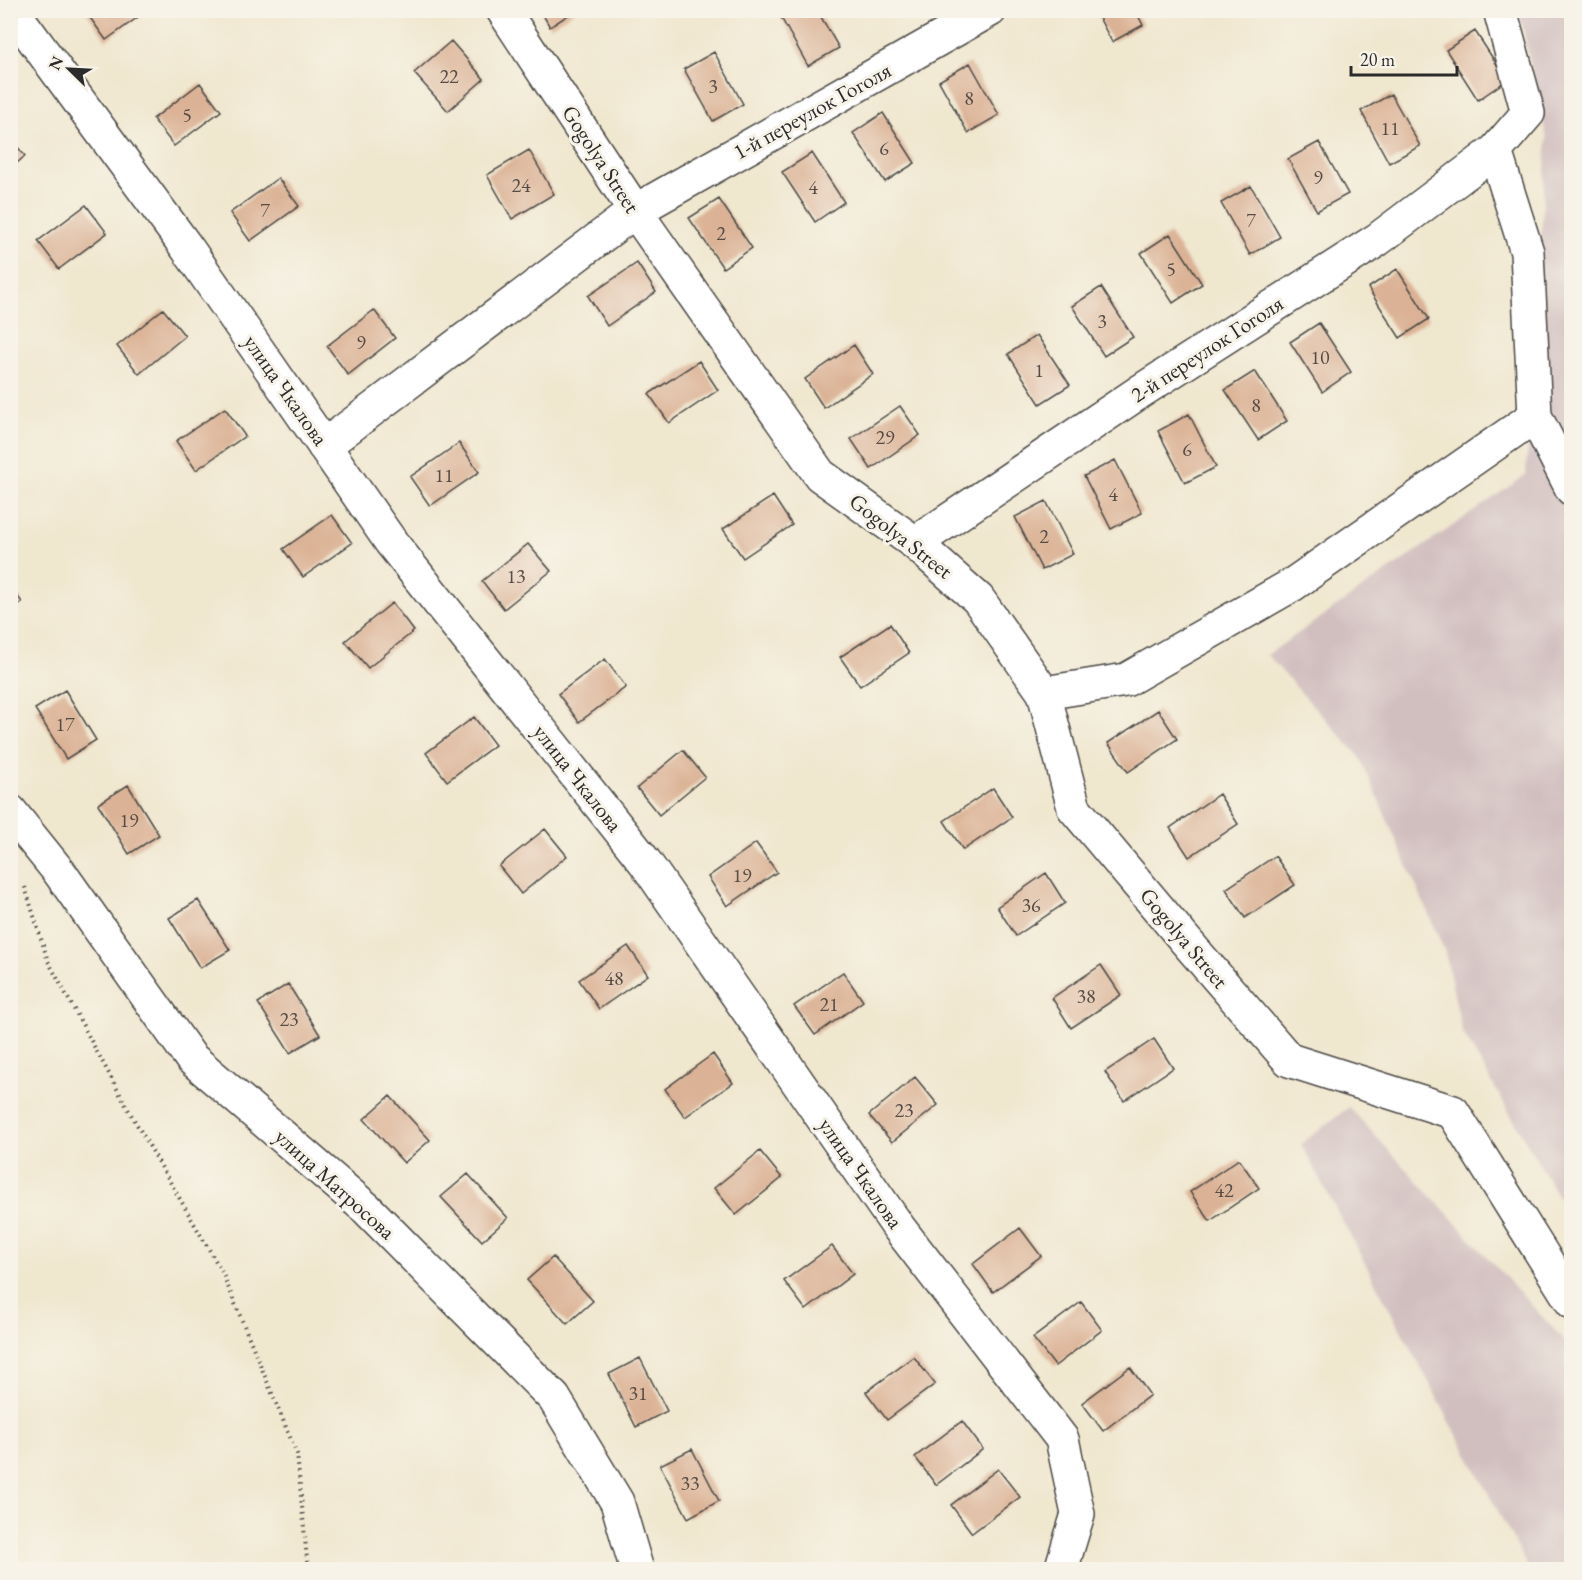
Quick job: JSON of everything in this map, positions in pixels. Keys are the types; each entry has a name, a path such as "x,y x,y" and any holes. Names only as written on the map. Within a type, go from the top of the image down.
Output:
{"street":[{"name":"улица Чкалова","path":"12,10 187,248 391,542 645,862 899,1228 1062,1439 1078,1514 1061,1569"},
{"name":"Gogolya Street","path":"503,10 635,211 820,475 915,543 978,599 1044,693 1074,808 1289,1060 1453,1112 1572,1302"},
{"name":"1-й переулок Гоголя","path":"324,446 635,211 990,10"},
{"name":"2-й переулок Гоголя","path":"915,543 1141,391 1377,240 1495,151 1528,112 1500,10"},
{"path":"1495,151 1527,252 1535,416 1572,489"},
{"path":"1044,693 1126,680 1137,674 1292,585 1535,416"},
{"name":"улица Матросова","path":"10,811 60,873 191,1058 367,1209 554,1398 617,1502 637,1569"}],"path":[{"path":"24,885 48,961 128,1109 222,1272 297,1454 308,1569"}],"shaded area":[{"path":"1519,11 1571,11 1571,1219 1462,1031 1445,952 1360,757 1267,655 1526,475 1547,139"},
{"path":"1349,1107 1571,1348 1571,1569 1529,1569 1301,1144"}],"building":[{"path":"88,10 148,10 106,40 86,12"},
{"path":"540,10 576,10 550,27"},
{"path":"785,10 817,10 839,48 808,66 779,14"},
{"path":"1095,10 1135,10 1143,25 1112,42"},
{"path":"1475,31 1507,80 1478,100 1446,50"},
{"path":"451,41 484,79 448,111 414,73"},
{"path":"714,52 743,104 713,121 684,69"},
{"path":"970,63 999,115 968,133 939,81"},
{"path":"200,83 221,111 174,146 153,119"},
{"path":"1391,94 1420,146 1389,163 1361,111"},
{"path":"883,113 915,163 885,182 853,133"},
{"path":"10,138 25,156 10,169"},
{"path":"1319,142 1348,194 1317,211 1288,159"},
{"path":"529,150 554,194 512,219 487,175"},
{"path":"812,153 844,202 815,222 782,172"},
{"path":"278,178 299,206 250,241 230,213"},
{"path":"1251,186 1280,237 1250,255 1221,203"},
{"path":"719,199 752,248 723,268 689,218"},
{"path":"86,205 107,233 59,269 38,241"},
{"path":"1170,234 1202,284 1173,303 1141,253"},
{"path":"637,263 656,292 607,326 588,296"},
{"path":"1397,269 1429,319 1400,338 1368,288"},
{"path":"1101,287 1133,337 1104,356 1072,306"},
{"path":"163,309 185,336 139,374 117,346"},
{"path":"374,310 395,338 348,375 327,346"},
{"path":"1319,323 1351,372 1322,392 1290,342"},
{"path":"1037,335 1070,385 1040,404 1008,354"},
{"path":"854,345 873,374 824,408 805,379"},
{"path":"699,361 718,390 669,423 649,394"},
{"path":"1255,371 1287,421 1258,440 1225,390"},
{"path":"900,406 920,435 871,469 851,439"},
{"path":"225,408 245,436 196,470 176,441"},
{"path":"1189,414 1216,467 1185,483 1158,431"},
{"path":"459,443 479,472 430,506 410,477"},
{"path":"1115,460 1142,513 1111,529 1084,476"},
{"path":"773,496 792,525 743,558 723,529"},
{"path":"1046,501 1073,554 1042,570 1015,517"},
{"path":"332,515 352,543 303,577 283,549"},
{"path":"528,544 551,571 504,609 482,581"},
{"path":"10,587 22,602 10,610"},
{"path":"392,603 414,631 368,668 345,641"},
{"path":"890,624 909,653 860,686 840,657"},
{"path":"605,659 626,687 579,722 558,694"},
{"path":"65,690 96,740 66,759 35,709"},
{"path":"1158,710 1177,739 1128,772 1108,743"},
{"path":"474,717 495,745 447,781 426,753"},
{"path":"683,750 705,777 659,815 637,788"},
{"path":"128,785 159,835 129,854 98,804"},
{"path":"993,788 1012,817 963,850 944,821"},
{"path":"1219,794 1238,824 1189,857 1170,828"},
{"path":"545,829 567,856 521,894 499,866"},
{"path":"756,843 777,872 727,906 708,877"},
{"path":"1275,856 1295,885 1245,918 1226,889"},
{"path":"1046,873 1065,903 1016,936 997,907"},
{"path":"198,900 230,950 200,968 169,918"},
{"path":"628,946 648,975 599,1009 579,980"},
{"path":"1101,965 1121,995 1071,1028 1052,998"},
{"path":"843,972 863,1001 815,1035 794,1006"},
{"path":"288,984 320,1035 290,1053 258,1003"},
{"path":"1154,1039 1173,1068 1124,1101 1105,1072"},
{"path":"713,1054 733,1083 685,1117 665,1089"},
{"path":"915,1077 938,1105 892,1142 869,1115"},
{"path":"390,1096 430,1140 404,1163 364,1119"},
{"path":"760,1151 782,1178 736,1215 714,1188"},
{"path":"1239,1159 1259,1188 1210,1221 1190,1192"},
{"path":"468,1174 508,1218 482,1241 441,1197"},
{"path":"1020,1228 1041,1256 993,1292 973,1264"},
{"path":"832,1246 853,1274 806,1310 784,1281"},
{"path":"553,1257 593,1301 567,1324 527,1280"},
{"path":"1081,1302 1102,1330 1055,1366 1033,1338"},
{"path":"914,1357 935,1384 887,1420 866,1392"},
{"path":"640,1358 667,1411 636,1427 609,1374"},
{"path":"1130,1367 1150,1395 1103,1431 1082,1403"},
{"path":"962,1421 983,1449 936,1485 915,1457"},
{"path":"692,1449 719,1501 688,1518 660,1465"},
{"path":"998,1469 1020,1497 972,1533 951,1505"}]}
